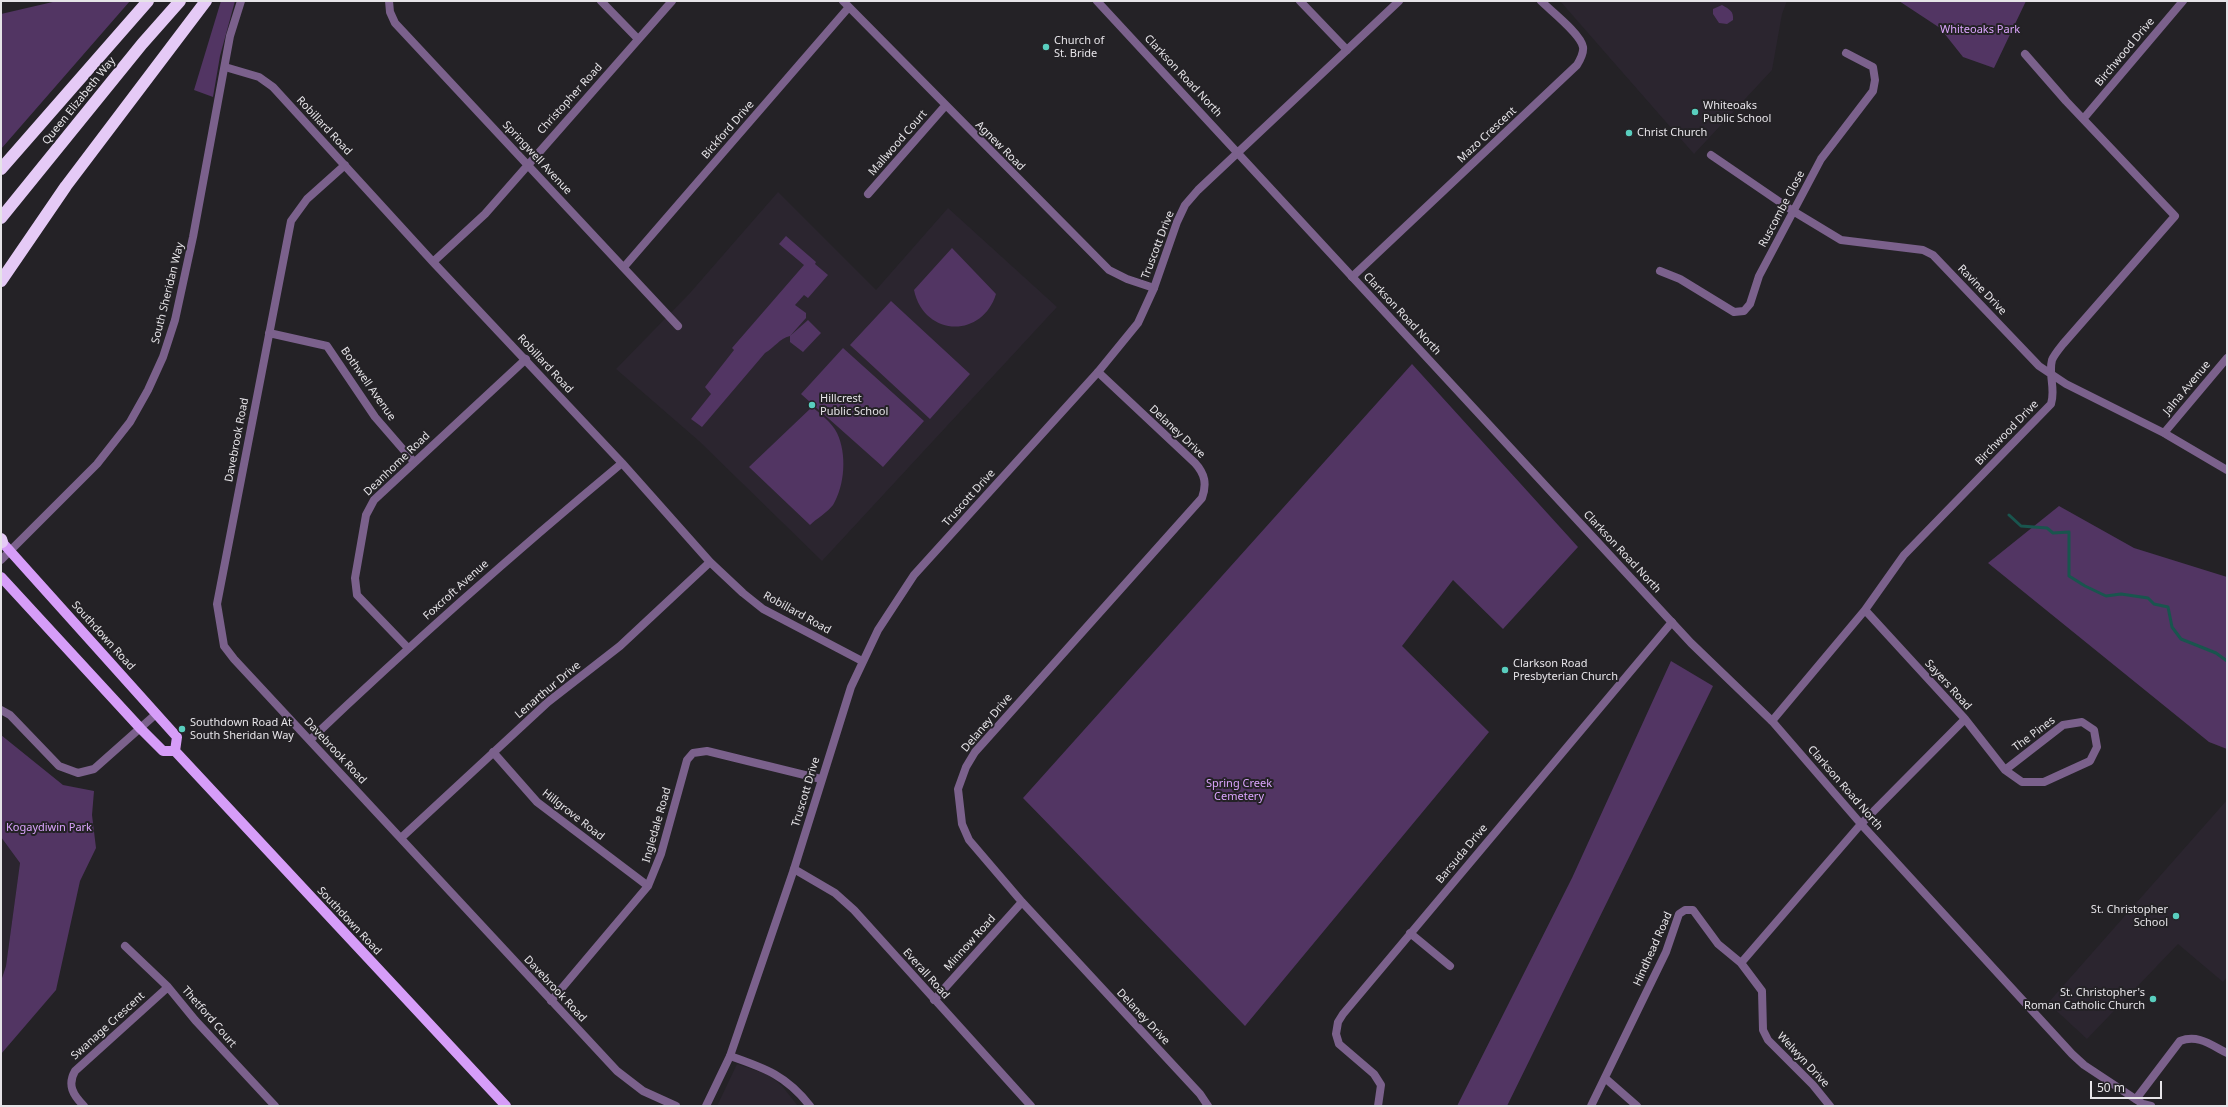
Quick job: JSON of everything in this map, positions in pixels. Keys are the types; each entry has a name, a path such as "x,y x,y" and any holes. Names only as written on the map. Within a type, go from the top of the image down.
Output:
{"highway":[{"name":"Queen Elizabeth Way","path":"1,170 148,1"},
{"name":"Queen Elizabeth Way","path":"1,218 142,44 180,1"},
{"path":"1,281 66,186 206,1"}],"main road":[{"name":"Southdown Road","path":"3,544 177,737 175,751"},
{"name":"Southdown Road","path":"1,577 141,729 163,751 175,751 506,1106"}],"street":[{"name":"South Sheridan Way","path":"1,560 3,544 97,464 130,422 148,390 160,364 175,320 184,280 230,36 241,1"},
{"name":"Springwell Avenue","path":"389,1 390,12 395,23 678,326"},
{"path":"601,1 638,40"},
{"name":"Christopher Road","path":"433,262 485,214 527,164 672,1"},
{"name":"Clarkson Road North","path":"1097,1 1672,622 1772,721 1861,824 2072,1054 2084,1065 2144,1104"},
{"path":"1300,1 1346,50"},
{"name":"Truscott Drive","path":"706,1106 730,1056 794,869 840,719 862,661 878,630 914,575 1098,372 1138,323 1154,288 1185,205 1198,190 1399,1"},
{"name":"Mazo Crescent","path":"1352,277 1577,65 1582,58 1583,47 1576,35 1540,1"},
{"name":"Birchwood Drive","path":"2084,118 2183,1"},
{"name":"Agnew Road","path":"846,4 945,106 1109,270 1127,279 1154,288"},
{"name":"Bickford Drive","path":"624,267 846,4"},
{"name":"Ruscombe Close","path":"1660,271 1680,279 1734,312 1744,311 1750,304 1759,276 1792,210 1821,159 1873,91 1875,80 1873,67 1846,53"},
{"name":"Birchwood Drive","path":"1772,721 1865,610 1904,556 2051,404 2055,395 2051,374 2052,360 2062,344 2175,216 2084,118 2066,101 2025,54"},
{"name":"Robillard Road","path":"224,67 259,77 273,87 433,262 526,359 622,463 710,562 743,594 763,609 862,661"},
{"name":"Mallwood Court","path":"868,194 945,106"},
{"name":"Ravine Drive","path":"1711,155 1792,210 1841,240 1923,250 1933,255 2039,366 2105,404 2164,433 2227,470"},
{"name":"Davebrook Road","path":"345,165 307,199 290,221 216,604 224,646 234,659 630,1083 676,1106"},
{"name":"Bothwell Avenue","path":"269,333 327,346 375,417 414,462"},
{"name":"Jalna Avenue","path":"2164,433 2227,358"},
{"name":"Deanhome Road","path":"408,648 357,595 355,586 366,515 369,507 414,462 526,359"},
{"name":"Delaney Drive","path":"1098,372 1203,472 1205,490 1202,498 975,752 966,767 958,789 962,824 969,840 1022,902 1200,1094 1208,1106"},
{"name":"Foxcroft Avenue","path":"310,740 408,648 526,542 622,463"},
{"name":"Lenarthur Drive","path":"401,838 492,752 548,702 620,646 710,562"},
{"name":"Sayers Road","path":"1861,824 1965,719 1865,610"},
{"name":"Barsuda Drive","path":"1378,1106 1381,1085 1374,1074 1338,1044 1336,1034 1338,1022 1410,933 1672,622"},
{"path":"1,710 10,715 59,766 78,773 94,769 141,729 156,714"},
{"name":"The Pines","path":"1965,719 2005,770 2022,782 2044,782 2090,761 2097,747 2094,730 2082,722 2063,725 2005,770"},
{"name":"Ingledale Road","path":"551,1000 648,886 661,854 687,760 693,753 707,751 821,779"},
{"name":"Hillgrove Road","path":"492,752 537,802 648,886"},
{"path":"1741,963 1861,824"},
{"name":"Everall Road","path":"794,869 835,893 854,910 1031,1106"},
{"name":"Minnow Road","path":"934,1000 1022,902"},
{"name":"Hindhead Road","path":"1591,1106 1666,952 1679,914 1685,910 1693,910 1718,944 1741,963"},
{"path":"1410,933 1450,966"},
{"name":"Thetford Court","path":"124,946 168,987 195,1020 275,1106"},
{"name":"Welwyn Drive","path":"1741,963 1762,991 1763,1030 1768,1040 1813,1085 1830,1106"},
{"name":"Swanage Crescent","path":"84,1106 71,1089 70,1079 75,1071 168,987"},
{"path":"2144,1104 2180,1042 2189,1038 2197,1038 2227,1053"},
{"path":"730,1056 771,1070 803,1096 810,1106"},
{"path":"1605,1078 1637,1106"}],"shaded area":[{"name":"Whiteoaks Public School","path":"1560,1 1787,1 1782,14 1772,70 1694,154"},
{"name":"Hillcrest Public School","path":"778,192 876,290 948,208 1057,307 822,561 699,441 616,369 690,293"},
{"name":"St. Christopher School","path":"2227,800 2227,977 2223,982 2178,944 2087,1039 2048,1003"},
{"path":"1,837 20,863 6,966 1,981"},
{"path":"737,1064 769,1075 782,1086 798,1106 717,1106"}],"green space":[{"path":"57,1 130,1 1,149 1,14"},
{"path":"221,1 235,1 220,56 213,97 194,90"},
{"name":"Whiteoaks Park","path":"1899,1 2026,1 1994,68 1963,57 1940,28"},
{"path":"1722,5 1729,9 1733,14 1733,20 1727,24 1719,23 1713,14 1713,9"},
{"path":"786,236 816,262 815,264 828,275 808,298 804,295 795,305 806,313 806,318 790,336 783,339 765,353 702,427 691,419 711,394 705,387 734,350 732,348 804,265 779,244"},
{"path":"952,248 996,294 989,309 979,319 967,325 954,326 941,324 929,317 920,306 914,290"},
{"path":"891,301 970,374 930,419 850,345"},
{"path":"808,320 821,333 803,352 790,342 790,336"},
{"path":"843,348 924,421 883,467 801,394"},
{"name":"Spring Creek Cemetery","path":"1412,364 1578,547 1503,629 1453,580 1402,646 1489,732 1245,1026 1023,798"},
{"path":"812,407 829,422 837,433 842,450 843,469 840,488 833,505 810,525 749,467"},
{"path":"2059,506 2134,548 2227,577 2227,749 2209,742 1988,563"},
{"path":"1671,661 1713,686 1507,1106 1457,1106 1572,878"},
{"name":"Kogaydiwin Park","path":"1,735 63,785 94,791 92,815 96,848 80,881 56,990 1,1054 1,981 6,966 20,863 1,837"}],"waterway":[{"path":"2009,515 2021,526 2047,528 2053,533 2069,532 2069,576 2106,596 2121,594 2148,598 2154,604 2168,607 2172,627 2181,639 2216,653 2227,661"}],"place":[{"name":"Church of St. Bride","path":"1046,47"},
{"name":"Whiteoaks Public School","path":"1695,112"},
{"name":"Christ Church","path":"1629,133"},
{"name":"Hillcrest Public School","path":"812,405"},
{"name":"Clarkson Road Presbyterian Church","path":"1505,670"},
{"name":"Southdown Road At South Sheridan Way","path":"182,729"},
{"name":"St. Christopher School","path":"2176,916"},
{"name":"St. Christopher's Roman Catholic Church","path":"2153,999"}]}
